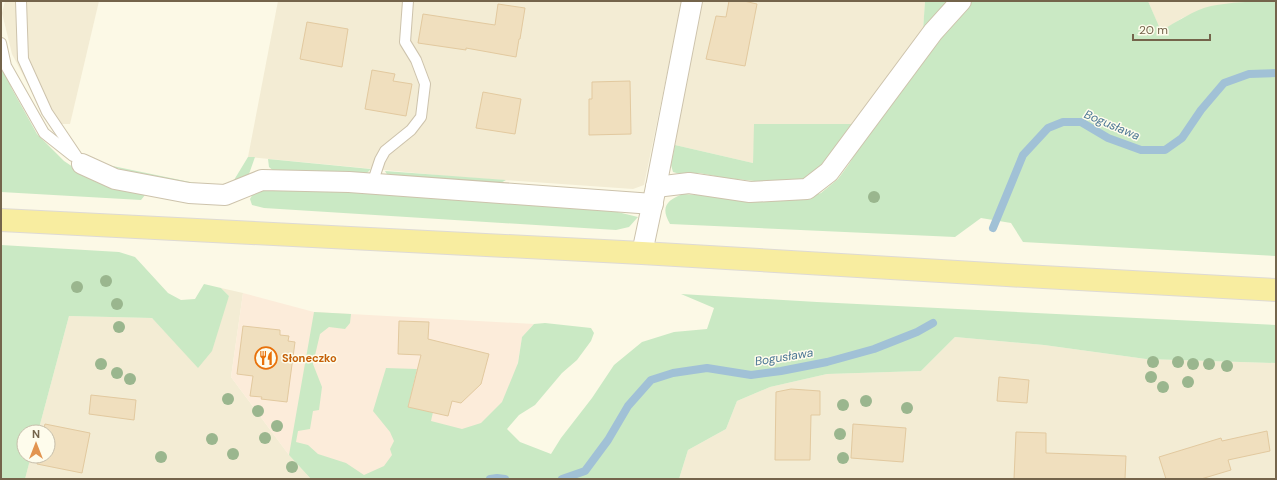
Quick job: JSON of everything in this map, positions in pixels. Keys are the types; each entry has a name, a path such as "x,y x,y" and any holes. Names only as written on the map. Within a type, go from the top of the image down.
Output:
{"main road":[{"path":"1,220 642,253 963,273 1276,290"}],"street":[{"path":"642,253 655,195 692,1"},
{"path":"82,164 115,179 189,193 225,195 262,180 655,195 689,183 750,192 807,189 830,172 933,32 961,1"}],"lane":[{"path":"21,1 23,59 47,112 82,164"},
{"path":"372,184 380,160 385,151 411,130 421,117 425,84 416,60 405,42 408,1"},
{"path":"1,43 6,66 44,133 82,164"}],"shaded area":[{"path":"5,1 99,1 70,124 49,124 12,54 2,13"},
{"path":"278,1 682,1 644,185 633,189 447,176 248,157"},
{"path":"701,1 925,1 923,30 852,124 755,124 753,163 675,145"},
{"path":"1148,1 1253,1 1210,7 1182,18 1161,32"},
{"path":"221,288 243,293 231,377 289,455 311,479 25,479 29,464 56,464 56,424 40,424 69,316 152,318 198,367 229,296"},
{"path":"243,293 314,312 534,324 522,337 507,430 370,477 311,479 289,455 231,377"},
{"path":"955,337 1044,345 1146,359 1276,363 1276,479 679,479 688,450 726,429 737,401 770,387 827,374 921,371"}],"green space":[{"path":"925,1 950,1 923,30"},
{"path":"970,1 1148,1 1161,31 1192,13 1211,6 1244,2 1276,1 1276,256 1023,242 1011,223 981,218 955,237 670,224 666,213 667,205 673,199 683,194 801,200 821,193 838,179 871,129 938,38"},
{"path":"1,64 12,89 37,134 64,161 85,175 140,190 145,195 141,200 1,192"},
{"path":"754,124 852,124 822,168 804,180 773,183 726,178 699,173 680,174 673,172 671,165 675,145 753,163"},
{"path":"248,157 255,157 249,174 238,185 221,191 182,186 98,163 219,188 231,185"},
{"path":"268,159 371,169 365,175 275,172 269,167"},
{"path":"385,171 506,180 497,185 388,176"},
{"path":"262,187 319,187 593,206 638,217 629,227 616,230 264,208 252,205 250,199 254,192"},
{"path":"1,245 119,252 135,257 168,293 181,300 195,299 204,284 221,288 229,296 212,351 198,368 152,318 69,316 40,424 16,424 16,464 29,464 25,479 1,479"},
{"path":"681,294 1276,325 1276,363 1146,359 1044,345 955,337 921,371 827,374 770,387 737,401 726,429 688,450 679,479 311,479 289,455 314,312 351,314 350,323 345,329 329,327 320,334 313,364 322,387 319,410 313,411 310,429 298,431 296,442 308,445 318,454 346,463 364,475 384,466 392,455 390,449 394,441 390,432 373,411 386,368 417,369 408,407 433,412 431,421 462,429 481,423 502,402 518,363 522,337 534,324 545,323 591,328 594,333 591,341 577,360 562,373 535,405 519,415 507,429 520,442 551,454 614,365 642,342 674,332 707,329 714,308"}],"building":[{"path":"729,1 744,1 757,4 745,66 706,59 716,16 726,17"},
{"path":"498,4 525,8 516,57 466,48 466,50 418,43 423,14 495,25"},
{"path":"307,22 348,29 342,67 300,59"},
{"path":"372,70 395,74 393,81 412,84 406,116 365,109"},
{"path":"630,81 631,134 589,135 589,99 592,99 592,82"},
{"path":"483,92 521,99 515,134 476,128"},
{"path":"399,321 429,322 428,339 489,354 481,384 461,403 452,401 448,416 408,407 421,355 398,354"},
{"name":"Słoneczko","path":"243,326 280,330 280,335 289,336 288,341 295,342 287,402 261,399 262,397 250,396 253,376 237,374"},
{"path":"999,377 1029,380 1027,403 997,401"},
{"path":"791,389 820,391 820,415 811,415 810,460 775,460 776,392"},
{"path":"91,395 136,400 134,420 89,414"},
{"path":"853,424 906,428 903,462 851,458"},
{"path":"56,426 90,433 82,473 37,464 56,464"},
{"path":"1267,431 1270,451 1228,460 1231,470 1201,479 1166,479 1159,457 1221,438 1222,441"},
{"path":"1016,432 1046,433 1046,453 1126,456 1125,479 1014,479"}],"waterway":[{"name":"Bogusława","path":"993,228 1023,155 1048,128 1063,122 1081,122 1108,138 1141,150 1165,150 1182,138 1201,110 1224,83 1249,74 1276,73"},
{"name":"Bogusława","path":"562,479 585,471 608,440 628,406 651,380 673,373 707,368 751,375 827,362 874,349 917,332 933,323"},
{"name":"Bogusława","path":"490,479 505,479"}],"place":[{"name":"Słoneczko","path":"266,358"}]}
